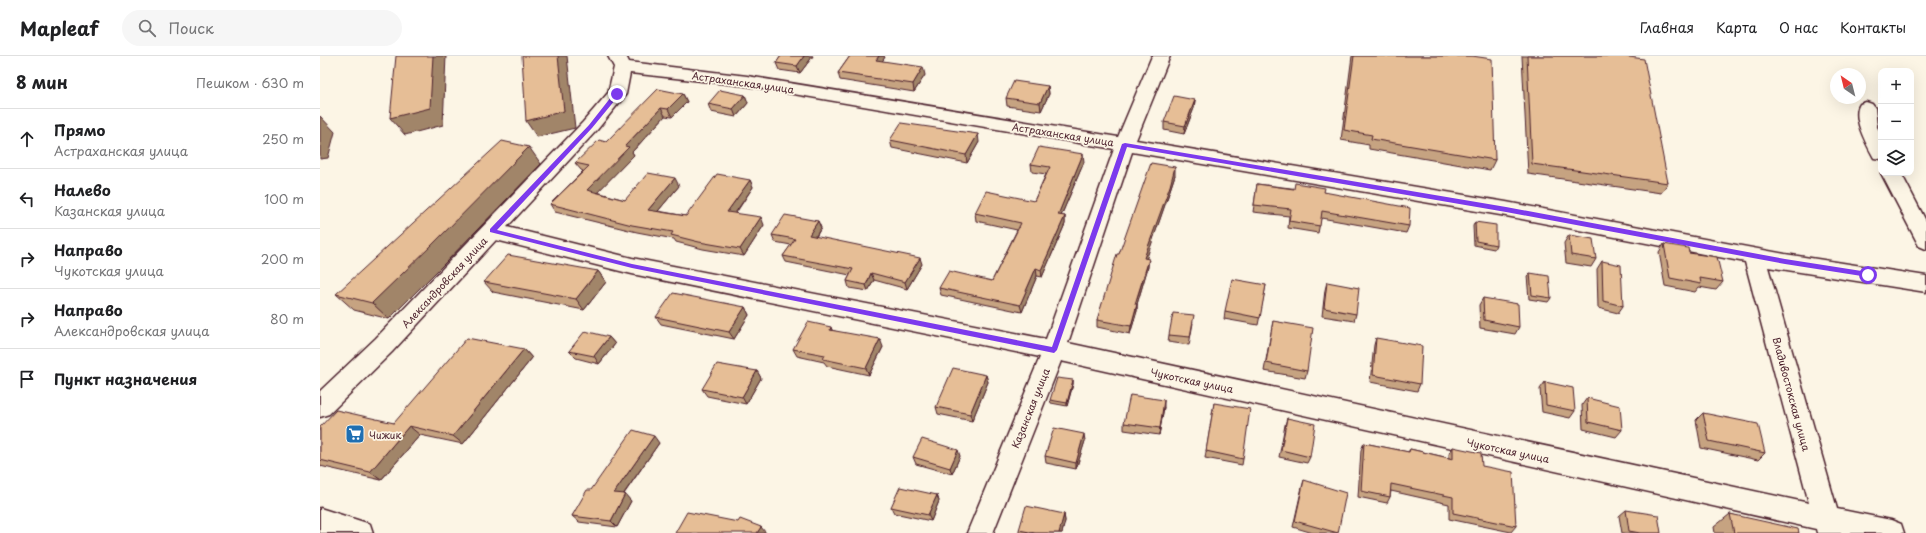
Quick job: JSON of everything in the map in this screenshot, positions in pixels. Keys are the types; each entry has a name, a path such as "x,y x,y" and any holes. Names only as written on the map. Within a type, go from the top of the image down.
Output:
{"street":[{"name":"Казанская улица","path":"980,533 1054,350 1125,144 1161,56"},
{"name":"Астраханская улица","path":"620,62 747,81 1125,144 1926,284"},
{"name":"Александровская улица","path":"320,407 384,345 590,126 617,94 620,62"},
{"path":"1866,108 1868,127 1878,147"},
{"path":"1893,176 1926,241"},
{"name":"Чукотская улица","path":"492,231 632,266 1054,350 1828,526 1891,533"},
{"name":"Владивостокская улица","path":"1754,255 1828,526"},
{"path":"320,521 360,533"}],"building":[{"path":"396,56 433,56 430,108 390,118"},
{"path":"522,56 558,56 564,111 526,121"},
{"path":"781,56 804,56 797,66 776,63"},
{"path":"850,56 879,56 876,60 923,67 913,84 838,73"},
{"path":"1354,56 1472,56 1492,59 1495,160 1371,139 1372,135 1344,130"},
{"path":"1527,56 1622,56 1644,59 1668,183 1532,164"},
{"path":"1014,81 1048,86 1040,103 1006,98"},
{"path":"658,89 683,94 668,109 661,108 625,146 629,147 587,190 625,200 648,173 675,178 648,210 686,216 717,174 750,180 727,212 761,217 740,249 699,242 671,235 673,232 632,225 550,204 589,166 575,163 599,140 606,142"},
{"path":"720,90 745,95 733,109 708,104"},
{"path":"1174,96 1195,100 1185,126 1164,122"},
{"path":"901,123 978,134 966,155 890,140"},
{"path":"502,141 529,147 372,303 336,294"},
{"path":"1039,147 1083,154 1058,215 1065,216 1041,270 1036,268 1020,305 939,288 949,271 992,281 1021,223 975,213 986,191 1034,201 1050,167 1031,164"},
{"path":"1151,163 1175,167 1170,186 1144,258 1149,259 1135,304 1137,304 1131,326 1097,320 1117,254 1119,254"},
{"path":"1295,183 1325,188 1324,192 1410,208 1409,226 1322,211 1320,226 1289,221 1291,209 1254,205 1257,184 1294,189"},
{"path":"785,215 818,221 809,235 920,258 905,282 871,273 866,285 847,281 853,269 783,256 795,239 772,235"},
{"path":"1475,222 1496,225 1496,245 1476,241"},
{"path":"1569,235 1593,239 1596,259 1571,255"},
{"path":"1664,244 1688,248 1689,253 1717,257 1723,282 1700,278 1701,284 1670,278"},
{"path":"508,255 598,271 576,299 484,282"},
{"path":"1602,261 1621,265 1623,306 1603,301"},
{"path":"1530,273 1549,276 1551,298 1532,295"},
{"path":"1232,279 1266,285 1260,318 1225,311"},
{"path":"1327,282 1359,288 1356,314 1324,308"},
{"path":"673,293 745,307 729,332 656,317"},
{"path":"1483,298 1518,304 1519,327 1484,320"},
{"path":"1173,313 1194,315 1190,337 1169,335"},
{"path":"1273,321 1313,328 1307,371 1266,363"},
{"path":"808,322 831,327 830,330 880,339 866,368 823,359 825,355 793,349"},
{"path":"585,331 609,337 594,356 569,351"},
{"path":"467,338 524,349 453,436 409,426 370,472 320,460 320,427 336,410 394,423"},
{"path":"1376,338 1422,346 1420,384 1373,375"},
{"path":"717,364 757,371 742,397 702,389"},
{"path":"953,368 986,375 970,414 936,407"},
{"path":"1057,378 1073,380 1067,403 1050,400"},
{"path":"1545,382 1573,388 1575,411 1546,405"},
{"path":"1130,395 1164,400 1160,428 1124,423"},
{"path":"1587,398 1620,406 1622,430 1588,422"},
{"path":"1214,403 1250,409 1243,459 1206,451"},
{"path":"1703,413 1758,424 1765,453 1709,441"},
{"path":"1287,418 1315,424 1310,457 1281,450"},
{"path":"1054,428 1084,434 1076,463 1045,456"},
{"path":"633,430 654,436 614,493 625,494 611,521 572,516 587,490 591,490"},
{"path":"922,439 958,450 950,468 913,457"},
{"path":"1364,443 1409,452 1410,449 1453,459 1453,447 1481,453 1482,466 1513,472 1516,526 1453,513 1453,497 1391,484 1390,497 1361,491"},
{"path":"1304,480 1346,493 1338,533 1295,521"},
{"path":"900,487 937,495 928,515 891,507"},
{"path":"1026,506 1064,514 1059,533 1035,533 1019,530"},
{"path":"1626,510 1658,515 1661,533 1640,533 1629,531"},
{"path":"687,512 738,522 740,519 761,527 757,533 675,533"},
{"path":"1730,514 1798,529 1799,533 1734,533"}],"place":[{"name":"Чижик","path":"355,434"}],"route":[{"path":"617,94 590,126 492,231 632,266 1054,350 1125,144 1506,209 1785,262 1868,275"}]}
